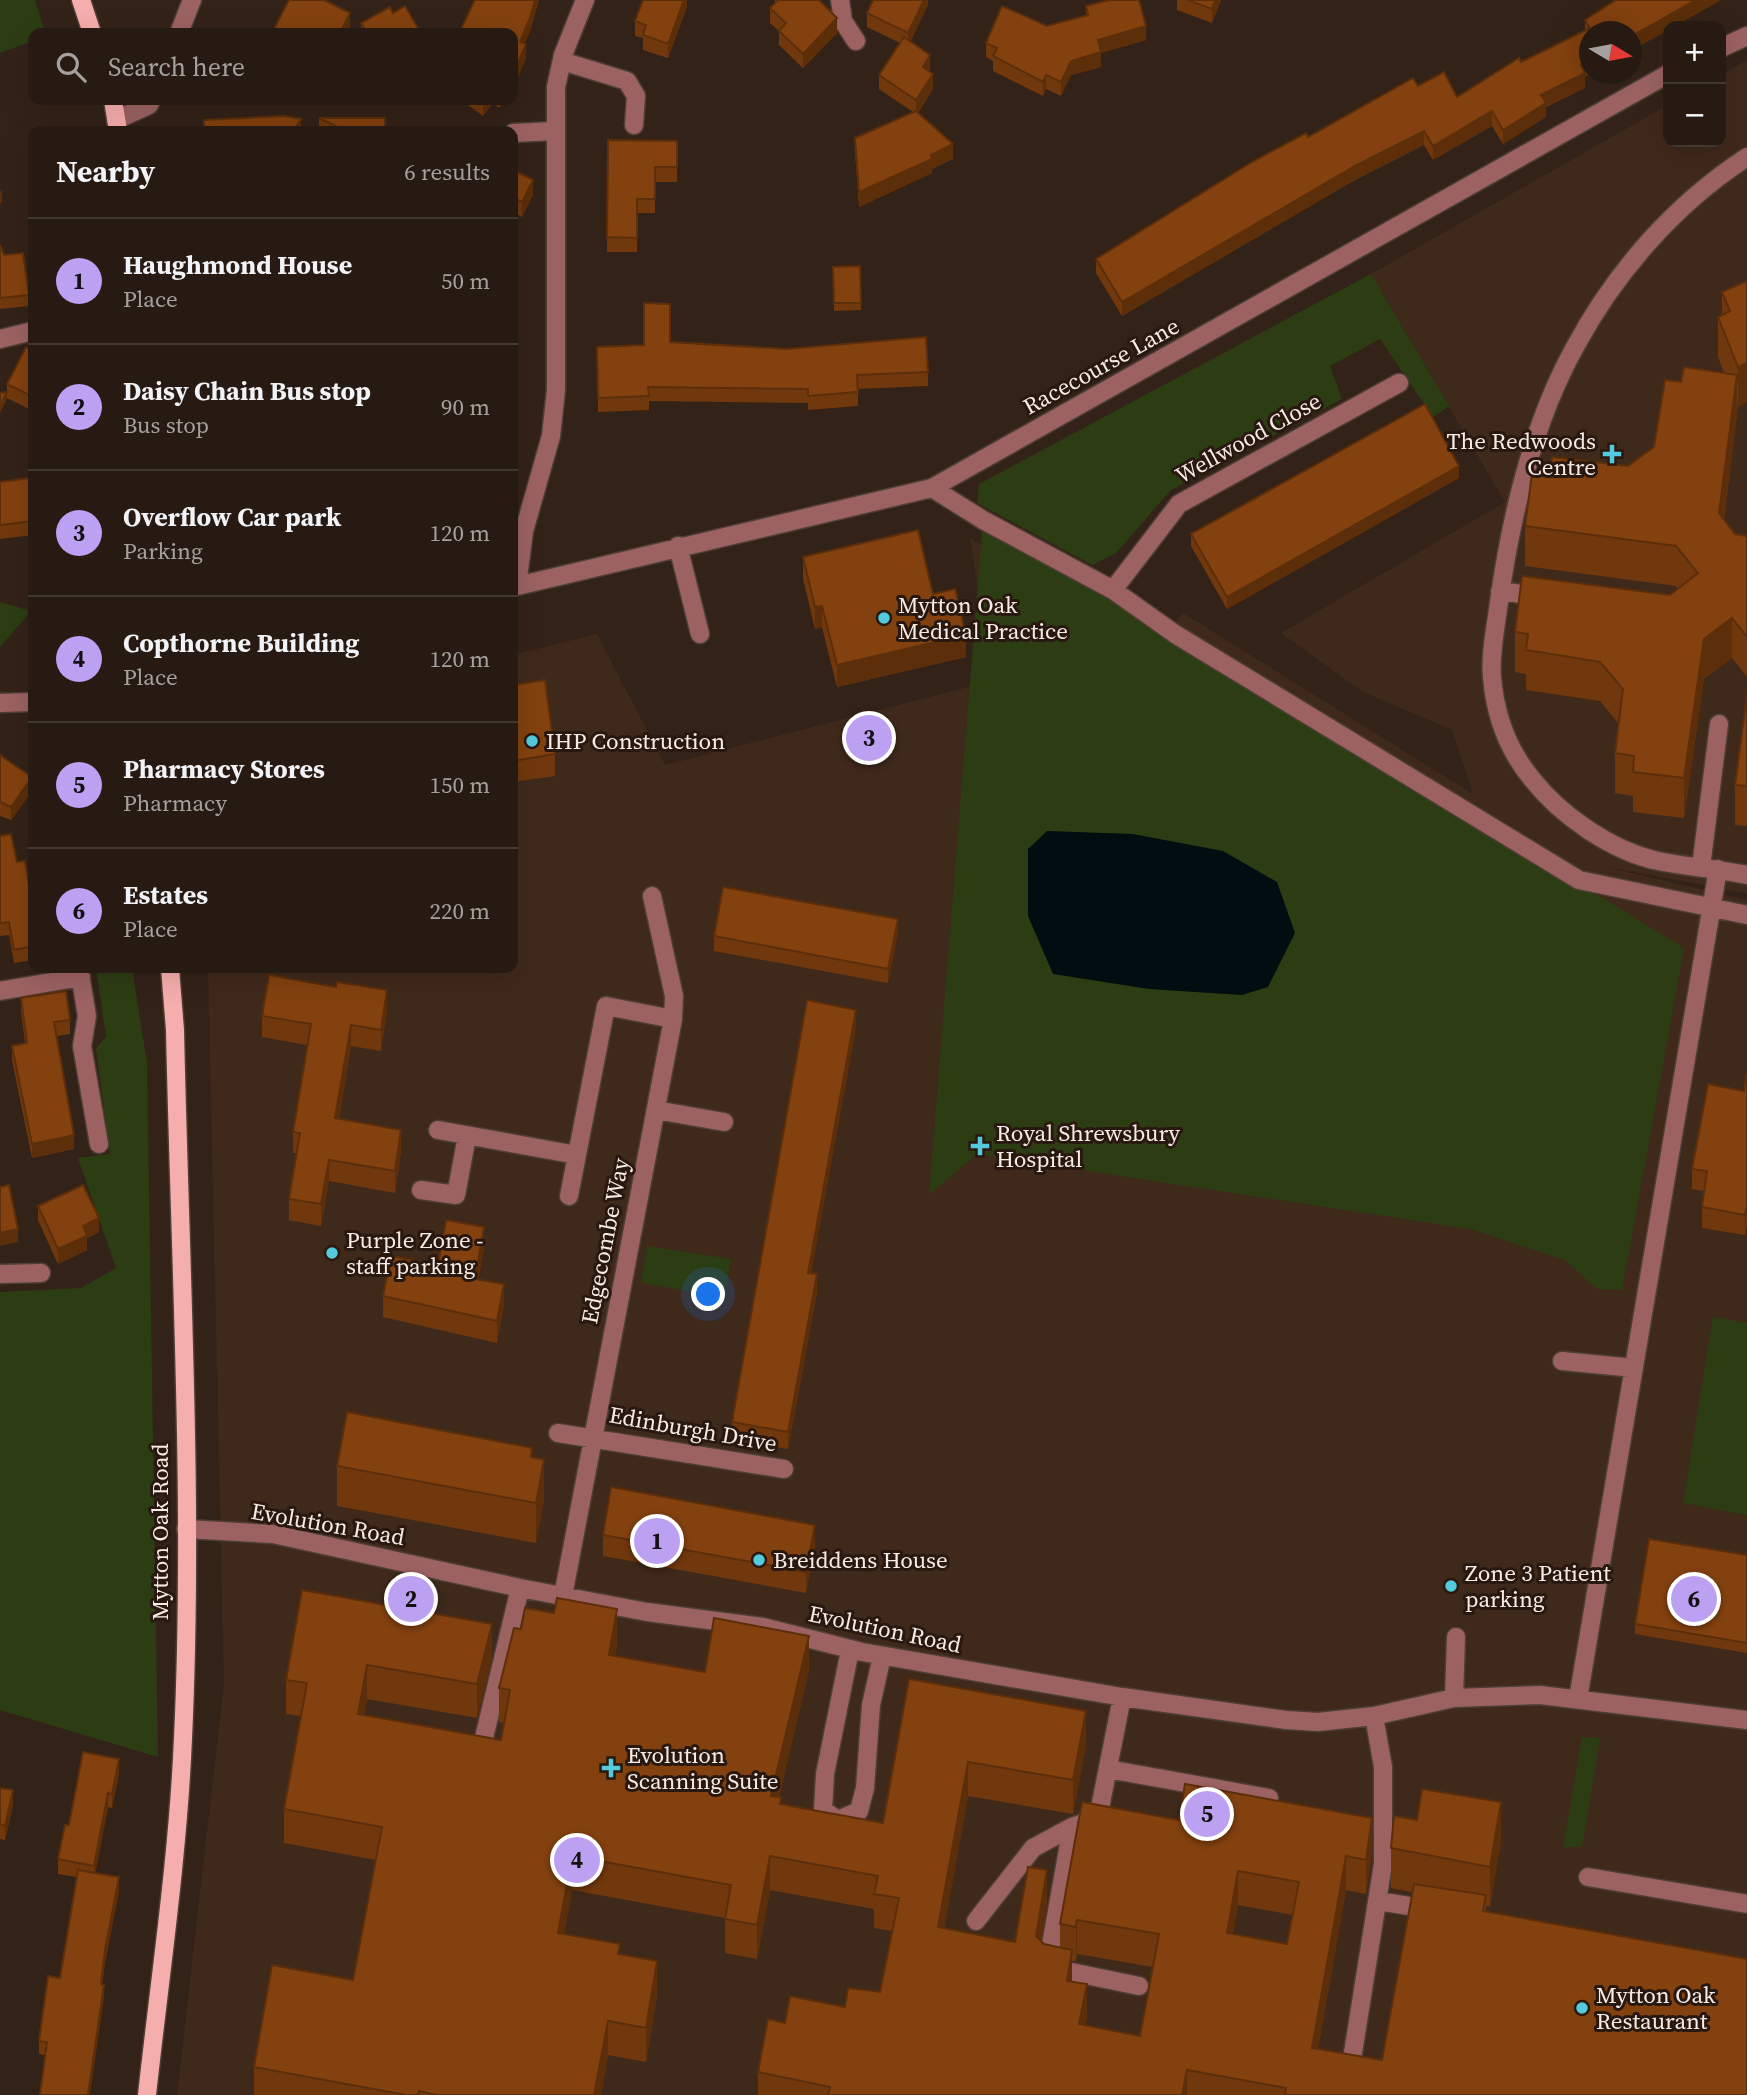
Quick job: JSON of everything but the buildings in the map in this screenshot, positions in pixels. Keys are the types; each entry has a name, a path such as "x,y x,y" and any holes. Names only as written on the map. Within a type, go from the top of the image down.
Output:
{"main road":[{"path":"81,0 90,28"},
{"path":"114,105 117,125"},
{"name":"Mytton Oak Road","path":"147,2095 176,1858 185,1701 186,1529 175,1030 170,973"}],"street":[{"path":"180,28 192,0"},
{"path":"518,568 524,531 551,436 556,390 556,88 562,61 585,0"},
{"path":"840,0 843,21 856,41"},
{"path":"1726,46 1747,36"},
{"path":"562,61 627,81 636,96 634,125"},
{"name":"Racecourse Lane","path":"518,585 932,488 1663,77"},
{"path":"117,125 149,105"},
{"path":"518,133 555,131"},
{"path":"1747,157 1692,197 1650,239 1609,294 1574,348 1535,445 1514,513 1500,591 1492,677 1503,734 1532,779 1574,820 1612,843 1656,861 1747,876"},
{"path":"0,339 28,332"},
{"name":"Wellwood Close","path":"1113,590 1180,504 1399,383"},
{"path":"932,488 983,520 1113,590 1175,634 1579,880 1747,915"},
{"path":"678,546 700,634"},
{"path":"1500,591 1556,598"},
{"path":"0,703 28,702"},
{"path":"1578,1699 1712,908 1710,868 1718,724"},
{"name":"Edgecombe Way","path":"563,1596 673,1019 674,996 652,896"},
{"path":"0,991 80,973 87,1016 82,1046 99,1144"},
{"path":"569,1196 606,1006 673,1019"},
{"path":"656,1111 724,1122"},
{"path":"438,1130 577,1155"},
{"path":"421,1190 456,1195 467,1136"},
{"path":"0,1274 41,1273"},
{"path":"1562,1361 1634,1368"},
{"name":"Edinburgh Drive","path":"558,1433 593,1436 784,1469"},
{"name":"Evolution Road","path":"186,1529 273,1534 520,1588 646,1612 763,1627 882,1656 1122,1697 1286,1720 1318,1722 1374,1716 1454,1698 1540,1695 1747,1720"},
{"path":"482,1746 520,1588"},
{"path":"486,1636 507,1640"},
{"path":"1454,1698 1456,1637"},
{"path":"850,1650 825,1774 822,1810 838,1820 859,1811 866,1787 871,1705 882,1656"},
{"path":"976,1921 1033,1848 1072,1827 1098,1818 1122,1697"},
{"path":"1349,2078 1383,1864 1382,1767 1374,1716"},
{"path":"1108,1769 1269,1798"},
{"path":"1072,1827 1047,1967 1139,1986"},
{"path":"1588,1877 1747,1904"},
{"path":"1378,1901 1447,1912"}],"shaded area":[{"name":"Royal Shrewsbury Hospital","path":"1747,60 1747,893 1601,866 1747,900 1747,1323 1713,1318 1684,1503 1747,1515 1747,2095 177,2095 224,1683 208,973 518,973 518,654 597,634 665,765 992,681 970,538 1153,649 1183,613 1473,794 1452,730 1363,692 1281,633 1505,502 1371,274 1663,108 1663,147 1726,147 1726,72"},
{"path":"1047,831 1133,834 1223,851 1277,882 1295,933 1268,987 1242,995 1149,989 1053,974 1028,916 1028,849"}],"green space":[{"path":"0,0 35,0 43,28 28,28 28,43 0,53"},
{"path":"1371,274 1449,406 1433,417 1380,339 1330,366 1342,399 1171,490 1116,553 1092,565 977,503 979,484"},
{"path":"983,520 1684,948 1622,1290 1597,1289 1565,1260 1470,1229 977,1154 929,1195"},
{"path":"0,602 28,610 28,614 0,647"},
{"path":"97,973 133,973 147,1063 158,1757 0,1710 0,1292 81,1288 116,1268 78,1158 110,1154 96,1048 106,1037"},
{"path":"647,1246 731,1259 725,1297 641,1283"},
{"path":"1713,1317 1747,1323 1747,1515 1683,1503"},
{"path":"1582,1737 1600,1738 1582,1847 1563,1847"}],"place":[{"name":"The Redwoods Centre","path":"1612,454"},
{"name":"Mytton Oak Medical Practice","path":"884,618"},
{"name":"Overflow Car park","path":"869,738"},
{"name":"IHP Construction","path":"532,741"},
{"name":"Royal Shrewsbury Hospital","path":"980,1146"},
{"name":"Purple Zone - staff parking","path":"332,1253"},
{"name":"Haughmond House","path":"657,1541"},
{"name":"Breiddens House","path":"759,1560"},
{"name":"Zone 3 Patient parking","path":"1451,1586"},
{"name":"Daisy Chain Bus stop","path":"411,1599"},
{"name":"Estates","path":"1694,1599"},
{"name":"Evolution Scanning Suite","path":"611,1768"},
{"name":"Pharmacy Stores","path":"1207,1814"},
{"name":"Copthorne Building","path":"577,1860"},
{"name":"Mytton Oak Restaurant","path":"1582,2008"}]}
